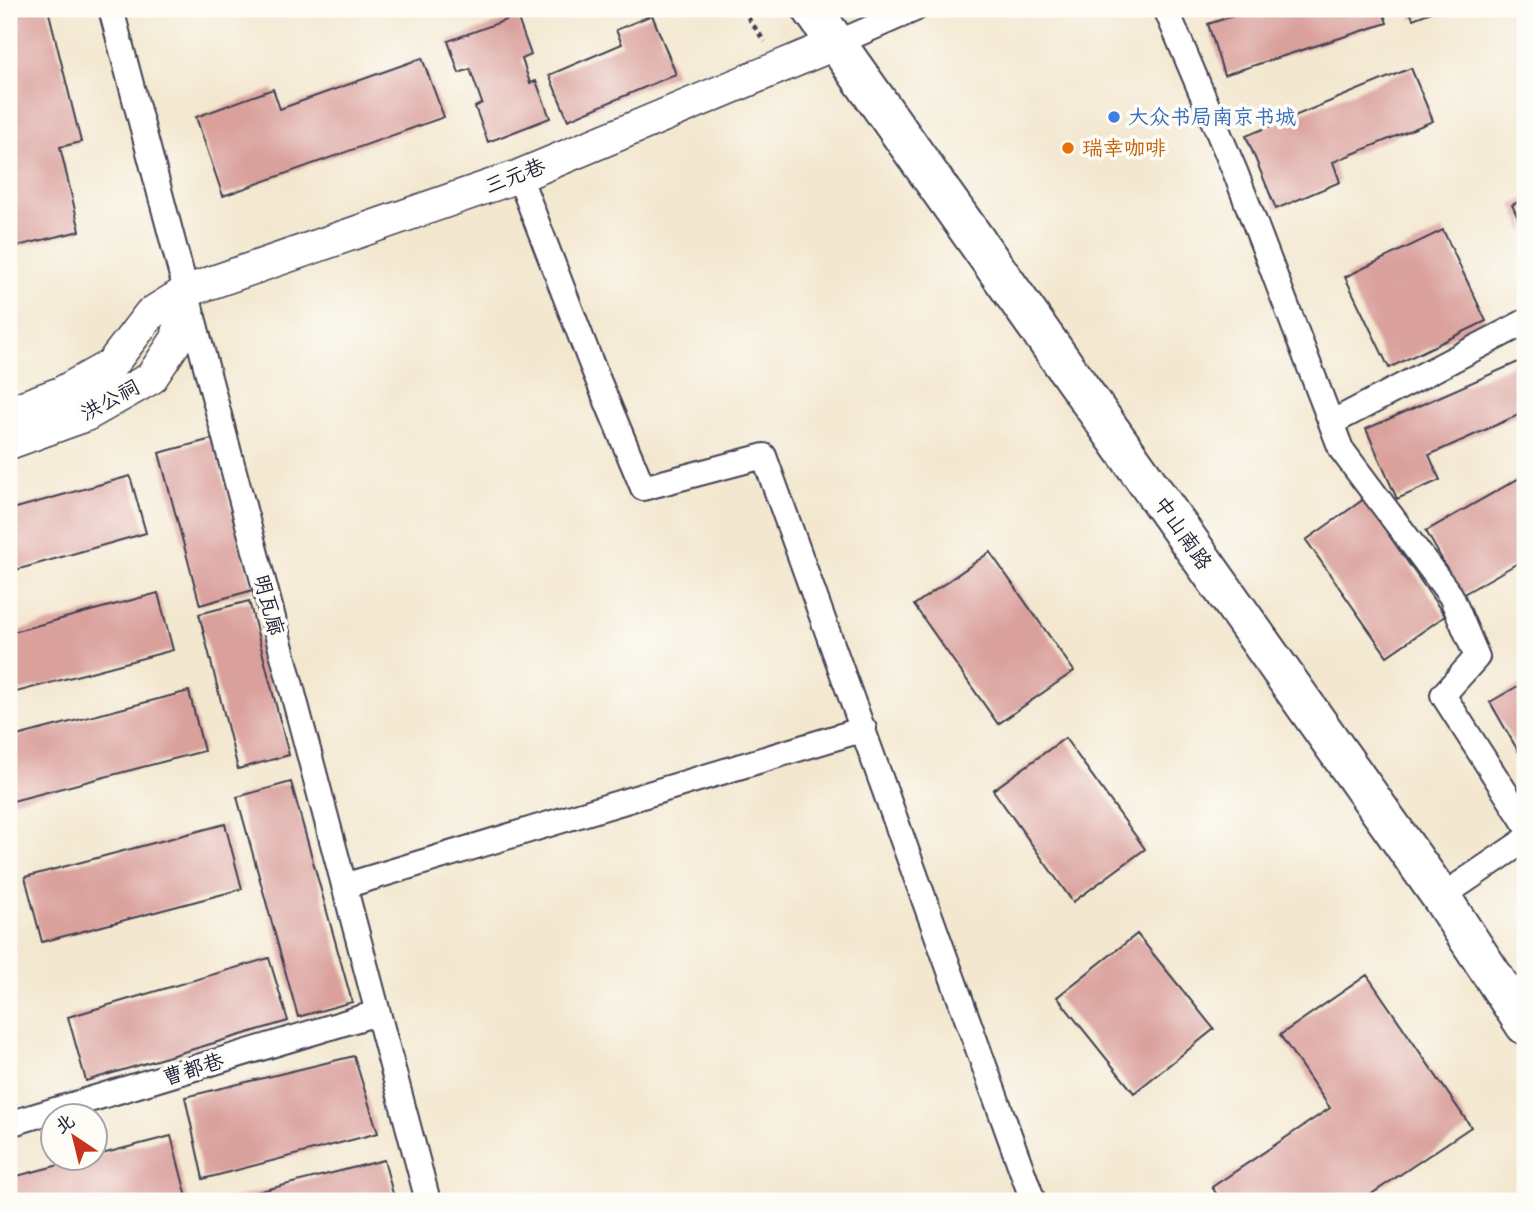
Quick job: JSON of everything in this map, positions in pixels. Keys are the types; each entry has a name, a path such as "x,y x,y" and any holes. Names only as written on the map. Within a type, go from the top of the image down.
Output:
{"main road":[{"name":"中山南路","path":"783,9 837,43"},
{"name":"中山南路","path":"812,9 1441,897 1525,1026"}],"street":[{"name":"明瓦廊","path":"111,9 428,1201"},
{"path":"837,43 915,9"},
{"path":"1166,9 1236,174 1341,449 1451,596 1477,657 1443,695 1525,823"},
{"name":"三元巷","path":"187,291 520,176 837,43"},
{"path":"520,176 591,363 643,488 764,456 1033,1201"},
{"name":"洪公祠","path":"9,412 61,393 111,365 150,314 187,291"},
{"name":"洪公祠","path":"9,443 86,415 151,378 177,339 187,291"},
{"path":"1331,423 1525,323"},
{"path":"344,886 864,729"},
{"path":"1441,897 1525,840"},
{"name":"曹都巷","path":"9,1124 377,1013"}],"path":[{"path":"742,9 783,66"}],"building":[{"path":"9,9 48,9 81,142 60,147 80,231 9,248"},
{"path":"1255,9 1382,9 1387,23 1224,75 1208,24"},
{"path":"1409,9 1439,9 1413,19"},
{"path":"652,15 676,74 568,120 549,75 622,44 616,30"},
{"path":"517,16 531,55 522,59 530,83 536,81 550,118 488,142 475,107 482,103 470,69 459,73 448,41"},
{"path":"422,58 444,117 223,196 196,117 273,89 280,109"},
{"path":"1411,68 1433,121 1333,162 1340,182 1276,209 1246,136"},
{"path":"1525,199 1525,233 1512,205"},
{"path":"1443,230 1486,321 1389,368 1345,277"},
{"path":"1525,359 1525,412 1429,455 1440,480 1397,499 1366,429"},
{"path":"212,439 253,590 200,605 159,453"},
{"path":"1525,475 1525,559 1462,595 1426,531"},
{"path":"130,476 146,533 9,572 9,510"},
{"path":"1364,499 1445,616 1387,656 1306,540"},
{"path":"990,552 1074,671 998,724 914,605"},
{"path":"158,593 173,650 9,694 9,633"},
{"path":"249,601 289,755 238,769 199,614"},
{"path":"1525,682 1525,763 1490,702"},
{"path":"189,691 204,751 9,802 9,738"},
{"path":"1065,738 1145,849 1073,902 993,790"},
{"path":"291,782 352,1002 298,1017 237,797"},
{"path":"225,824 242,889 42,942 25,877"},
{"path":"1137,934 1214,1029 1134,1093 1057,997"},
{"path":"269,958 288,1021 86,1081 68,1017"},
{"path":"1367,975 1471,1127 1361,1201 1221,1201 1212,1187 1330,1108 1280,1035"},
{"path":"354,1056 378,1133 203,1179 185,1097"},
{"path":"171,1136 188,1201 9,1201 9,1178 38,1170 108,1172 108,1152"},
{"path":"384,1160 395,1201 225,1201 225,1200"}],"place":[{"name":"大众书局南京书城","path":"1114,117"},
{"name":"瑞幸咖啡","path":"1068,148"}]}
